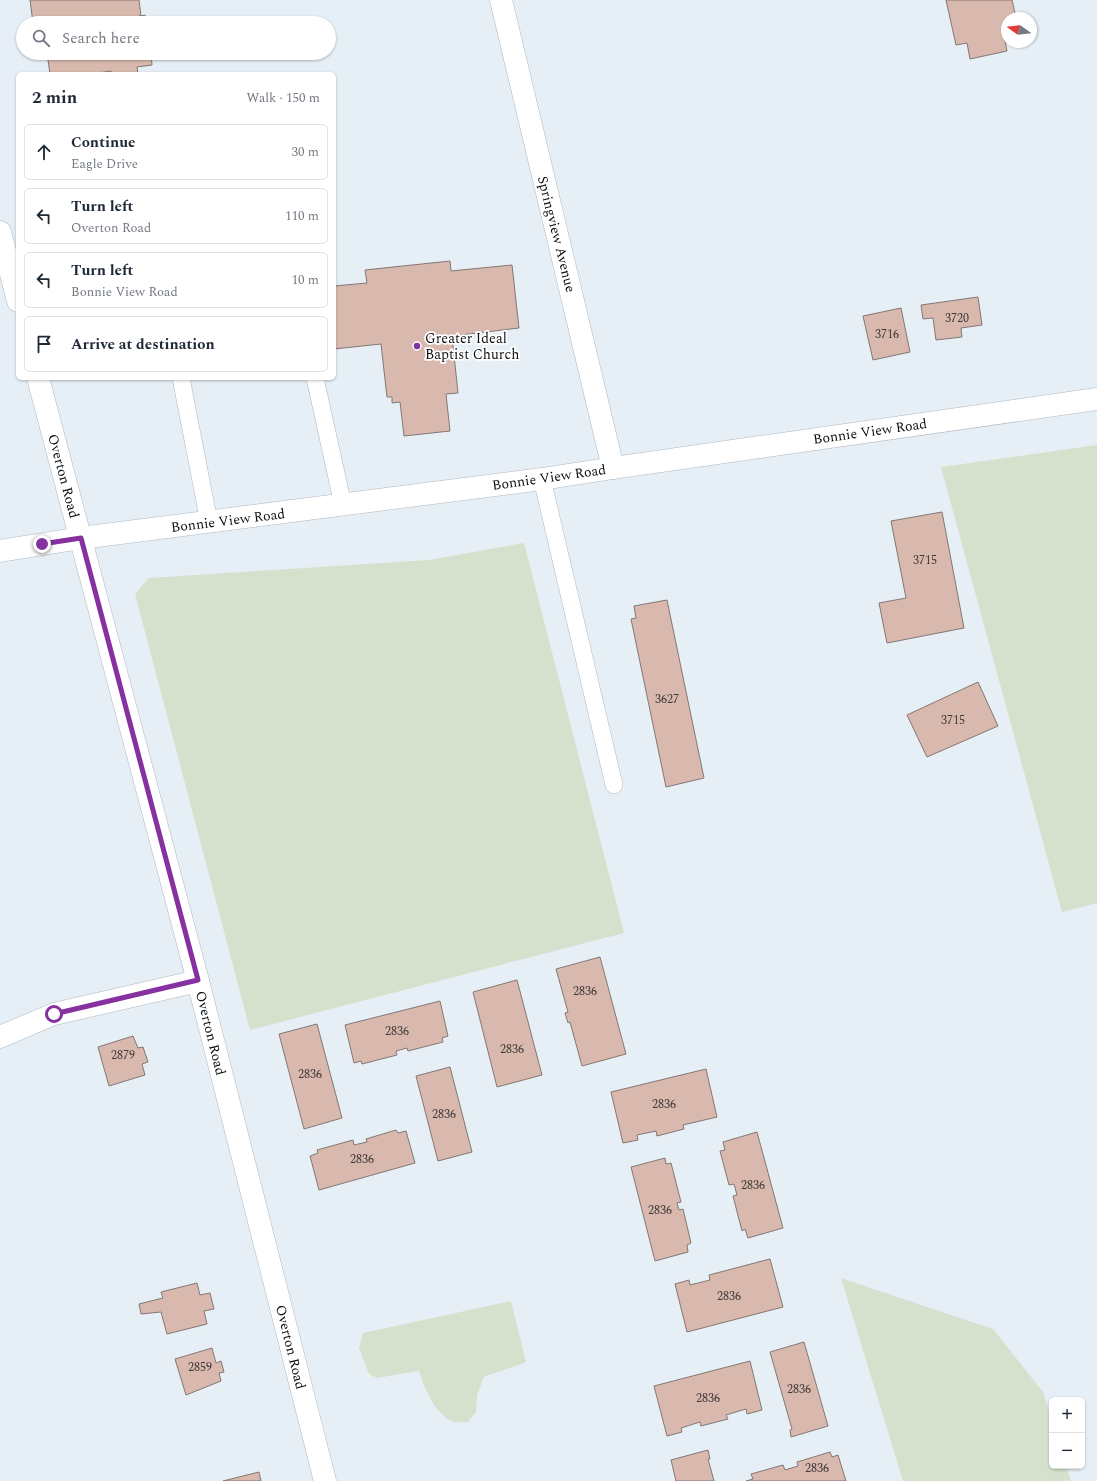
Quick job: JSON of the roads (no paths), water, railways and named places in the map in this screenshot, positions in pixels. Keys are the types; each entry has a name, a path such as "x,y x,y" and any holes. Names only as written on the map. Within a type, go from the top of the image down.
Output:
{"street":[{"name":"Springview Avenue","path":"501,0 613,468"},
{"path":"0,232 16,292"},
{"name":"Overton Road","path":"39,380 198,980 325,1481"},
{"name":"Bonnie View Road","path":"0,551 81,538 542,479 1097,399"},
{"path":"0,1037 54,1014 198,980"}],"lane":[{"path":"180,380 210,522"},
{"path":"315,380 343,505"},
{"path":"542,479 614,785"}],"place":[{"name":"Greater Ideal Baptist Church","path":"417,346"}]}
